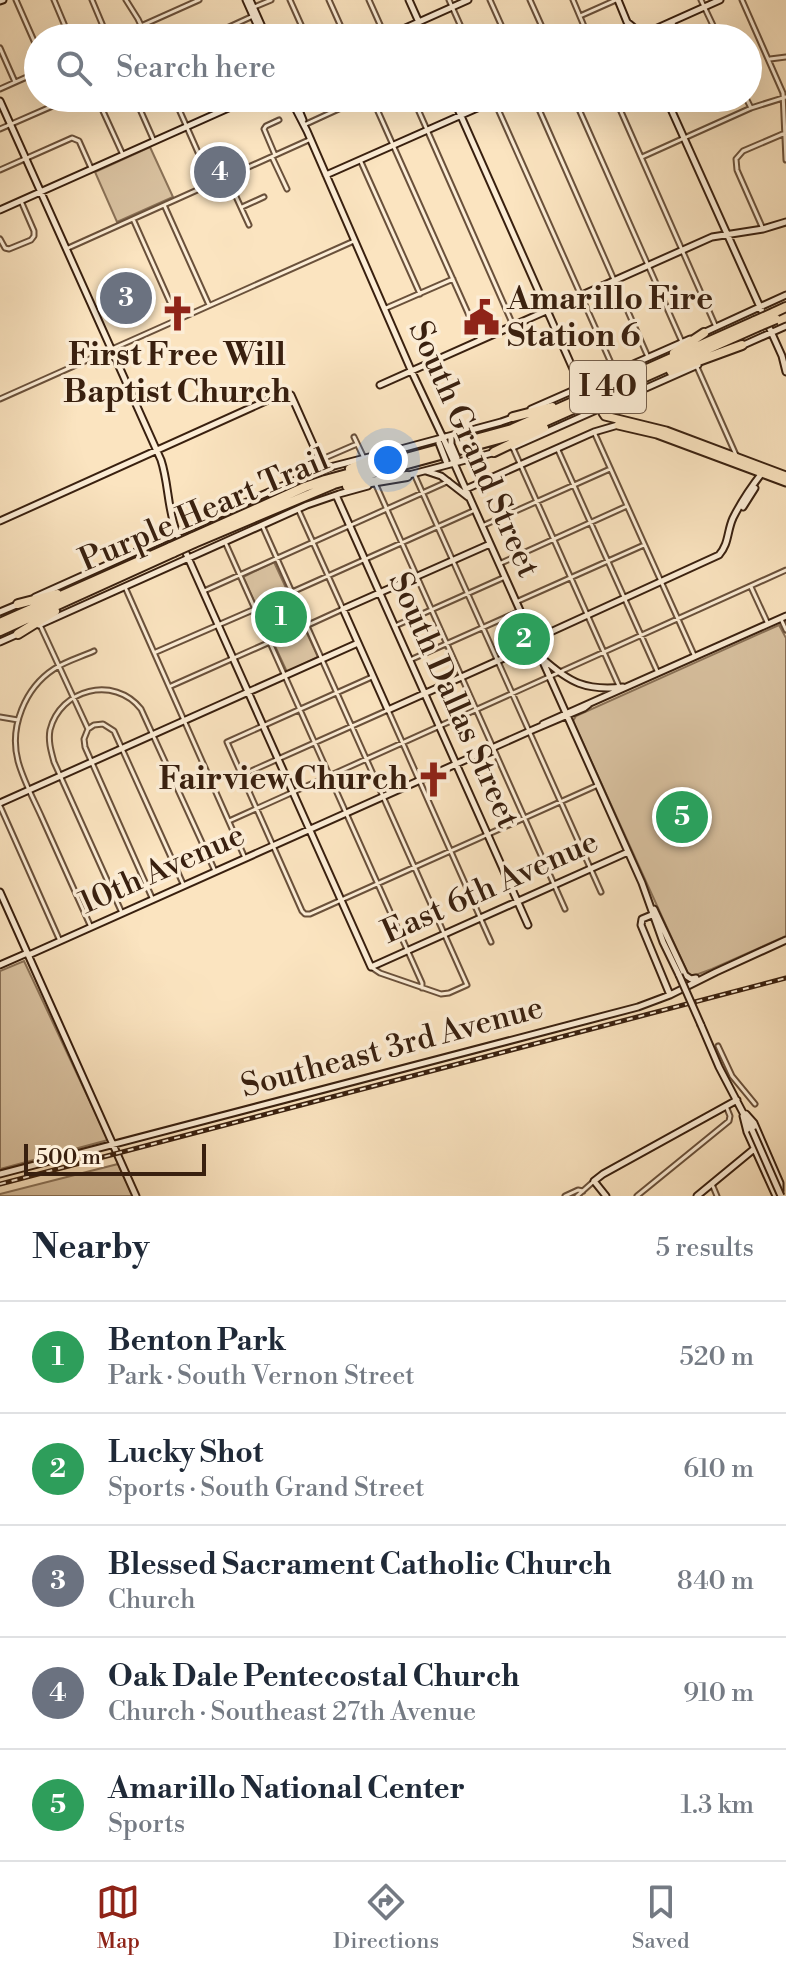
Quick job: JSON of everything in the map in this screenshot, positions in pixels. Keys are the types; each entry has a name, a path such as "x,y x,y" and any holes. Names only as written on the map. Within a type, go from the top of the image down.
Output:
{"highway":[{"name":"Purple Heart Trail","path":"192,540 334,484 517,434 651,368 774,316 786,307"},
{"name":"Purple Heart Trail","path":"774,316 786,314"},
{"name":"Purple Heart Trail","path":"0,631 318,483 498,434 628,385 756,324"},
{"path":"651,368 704,333"},
{"path":"628,385 742,345"},
{"path":"513,417 588,399"},
{"path":"494,452 530,436 588,399"},
{"path":"318,483 386,453"},
{"path":"288,502 365,481 411,475"},
{"name":"Purple Heart Trail","path":"0,623 81,591"},
{"path":"18,604 81,591"},
{"path":"18,634 81,591"}],"main road":[{"path":"248,0 259,24"},
{"path":"409,0 419,22"},
{"path":"415,24 468,0"},
{"path":"617,0 629,24"},
{"path":"665,24 720,0"},
{"path":"0,101 164,468 170,512 177,533 371,967"},
{"path":"0,210 220,112"},
{"name":"South Grand Street","path":"298,112 436,424 437,440 455,461 656,914 663,942 719,1067 743,1111"},
{"path":"459,112 581,387"},
{"path":"326,175 469,112"},
{"path":"672,112 782,356 786,372"},
{"path":"321,164 338,170"},
{"path":"380,385 712,237 786,222"},
{"path":"0,612 324,469 454,436 513,417 786,295"},
{"path":"770,303 767,310 773,325 783,327"},
{"path":"749,312 756,313 764,332 760,337"},
{"path":"0,642 298,509 336,495 513,447 783,327"},
{"path":"0,521 286,392 324,469"},
{"path":"603,408 603,415 619,422 735,459 786,479"},
{"path":"466,489 619,422"},
{"path":"437,440 434,437 436,424 454,436"},
{"path":"454,436 451,444 455,461"},
{"path":"455,461 464,463 459,474"},
{"path":"490,544 343,609 388,710 719,555 726,545 733,520 758,484 763,470"},
{"path":"425,471 449,481 470,498"},
{"name":"South Dallas Street","path":"336,495 528,925"},
{"path":"188,528 184,536 190,551 199,553"},
{"path":"166,537 175,540 181,555 178,563"},
{"path":"589,704 783,617"},
{"path":"0,804 358,643"},
{"path":"540,656 559,673 581,685 620,689"},
{"path":"600,689 607,696"},
{"name":"10th Avenue","path":"0,965 153,900 589,704"},
{"name":"10th Avenue","path":"566,714 579,711 589,704"},
{"path":"571,724 573,716 579,711"},
{"name":"East 6th Avenue","path":"371,967 628,852"},
{"path":"0,892 3,905 136,1196"},
{"path":"670,995 641,925 642,919 656,914 687,978 712,974"},
{"name":"Southeast 3rd Avenue","path":"0,1174 623,1011 670,995 786,940"},
{"path":"606,1196 594,1181 603,1174 737,1100"},
{"path":"743,1111 778,1196"},
{"path":"743,1111 752,1153 778,1196"},
{"path":"743,1111 754,1123 777,1176 780,1186 778,1196"},
{"path":"697,1196 752,1153"},
{"path":"768,1180 777,1176"}],"street":[{"path":"16,0 27,24"},
{"path":"54,0 64,24"},
{"path":"92,0 104,24"},
{"path":"126,0 140,24"},
{"path":"145,24 199,0"},
{"path":"252,8 271,0"},
{"path":"290,0 301,24"},
{"path":"329,0 340,24"},
{"path":"369,0 379,24"},
{"path":"449,0 460,24"},
{"path":"490,0 501,24"},
{"path":"530,0 541,24"},
{"path":"573,0 583,24"},
{"path":"580,16 617,0"},
{"path":"701,0 713,24"},
{"path":"742,0 753,24"},
{"path":"235,24 255,15"},
{"path":"762,45 785,97 786,160"},
{"path":"0,48 15,82"},
{"path":"768,59 786,57"},
{"path":"0,89 24,78"},
{"path":"762,104 785,97"},
{"path":"0,129 38,112"},
{"path":"103,112 123,155"},
{"path":"141,112 154,141"},
{"path":"180,112 212,184"},
{"path":"304,125 332,112"},
{"path":"378,112 480,340"},
{"path":"419,112 513,325"},
{"path":"502,112 615,372"},
{"path":"540,112 648,357"},
{"path":"580,112 682,342"},
{"path":"621,112 716,327"},
{"path":"641,157 742,112"},
{"path":"279,120 264,129 287,189"},
{"path":"763,229 737,170 736,159 745,150 785,133"},
{"path":"0,170 70,138 79,141 91,169"},
{"path":"66,249 311,139"},
{"path":"360,160 420,294"},
{"path":"227,177 249,225"},
{"path":"241,207 264,197"},
{"path":"0,239 6,249 34,236 21,201"},
{"path":"164,205 209,305"},
{"path":"133,219 178,320"},
{"path":"0,399 354,241"},
{"path":"384,309 453,279"},
{"path":"696,366 735,459"},
{"path":"594,432 695,657"},
{"path":"354,437 364,458"},
{"path":"320,460 357,444"},
{"path":"513,447 620,689"},
{"path":"557,448 658,673"},
{"path":"482,526 610,469"},
{"path":"411,475 423,493 532,730 601,892"},
{"path":"203,591 449,481"},
{"path":"375,484 565,909"},
{"path":"499,564 627,506"},
{"path":"298,509 343,609 306,626"},
{"path":"291,592 475,510"},
{"path":"262,525 467,985 445,994 380,973 371,967"},
{"path":"225,542 422,988"},
{"path":"516,602 644,545"},
{"path":"229,821 786,570"},
{"path":"395,626 505,577"},
{"path":"750,586 768,624"},
{"path":"125,587 245,858"},
{"path":"154,653 255,609"},
{"path":"410,660 520,611"},
{"path":"783,617 786,630"},
{"path":"40,624 88,729 84,743 91,762 153,900"},
{"path":"170,687 270,642"},
{"path":"91,927 29,790 15,744 18,720 35,687 59,666 94,651"},
{"path":"373,677 227,742 305,914 598,785"},
{"path":"122,913 52,754 50,734 58,712 73,698 90,691 107,690 119,693 136,704 154,734 215,872"},
{"path":"231,780 388,710 491,942"},
{"path":"0,717 18,720"},
{"path":"88,729 100,724 114,731 184,886"},
{"path":"0,804 60,941"},
{"path":"718,1046 732,1076 755,1104"},
{"path":"737,1100 747,1095"},
{"path":"637,1196 729,1121 726,1106"},
{"path":"577,1196 594,1181"},
{"path":"712,1184 717,1196"},
{"path":"565,1196 574,1191 583,1191"}],"shaded area":[{"path":"150,147 173,197 117,222 95,172"},
{"path":"274,562 318,657 287,672 243,577"},
{"path":"779,625 786,638 786,936 689,976 573,721 576,716"},
{"path":"24,961 108,1140 0,1169 0,971"},
{"path":"118,1164 133,1196 0,1196 0,1194"}],"railway":[{"path":"0,1184 786,978"}],"place":[{"name":"Oak Dale Pentecostal Church","path":"220,172"},
{"name":"Blessed Sacrament Catholic Church","path":"126,298"},
{"name":"First Free Will Baptist Church","path":"177,313"},
{"name":"Amarillo Fire Station 6","path":"481,317"},
{"name":"Benton Park","path":"281,617"},
{"name":"Lucky Shot","path":"524,639"},
{"name":"Fairview Church","path":"434,779"},
{"name":"Amarillo National Center","path":"682,817"}]}
